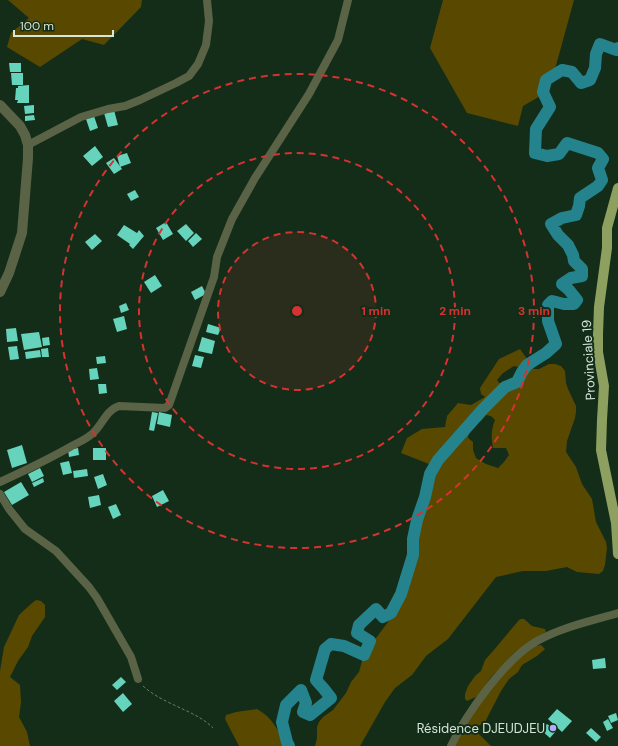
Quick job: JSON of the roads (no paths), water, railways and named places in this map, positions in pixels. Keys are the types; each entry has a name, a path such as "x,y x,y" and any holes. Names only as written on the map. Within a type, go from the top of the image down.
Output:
{"main road":[{"name":"Provinciale 19","path":"618,188 607,228 607,248 599,307 598,334 598,352 604,386 601,450 616,523 618,554"}],"street":[{"path":"28,145 81,117 108,109 125,106 189,76 198,64 206,44 209,20 207,0"},
{"path":"0,482 35,466 90,436 114,407 165,408 169,405 214,278 217,256 232,219 255,178 309,94 338,40 348,0"},
{"path":"0,105 20,126 28,145 22,233 9,273 0,292"},
{"path":"0,494 9,509 25,529 56,551 90,587 131,657 138,679"},
{"path":"451,746 484,693 517,656 537,641 560,631 618,613"}],"waterway":[{"path":"289,746 282,722 286,705 301,690 306,703 303,712 310,715 331,698 316,680 325,649 331,644 344,646 364,655 370,641 357,633 359,625 376,609 383,617 391,613 401,594 413,555 413,539 417,520 425,497 430,474 438,460 483,409 505,387 517,382 527,365 546,353 556,344 548,321 548,305 552,301 564,304 574,304 577,300 562,284 571,278 582,276 582,269 574,261 568,245 558,235 551,224 562,218 576,215 580,198 598,186 602,180 598,168 603,159 598,153 567,143 559,154 547,156 535,153 536,129 550,107 543,92 546,80 562,70 572,72 581,83 590,80 595,68 596,54 600,44 616,50 618,48"}],"place":[{"name":"Résidence DJEUDJEU","path":"553,728"}]}
